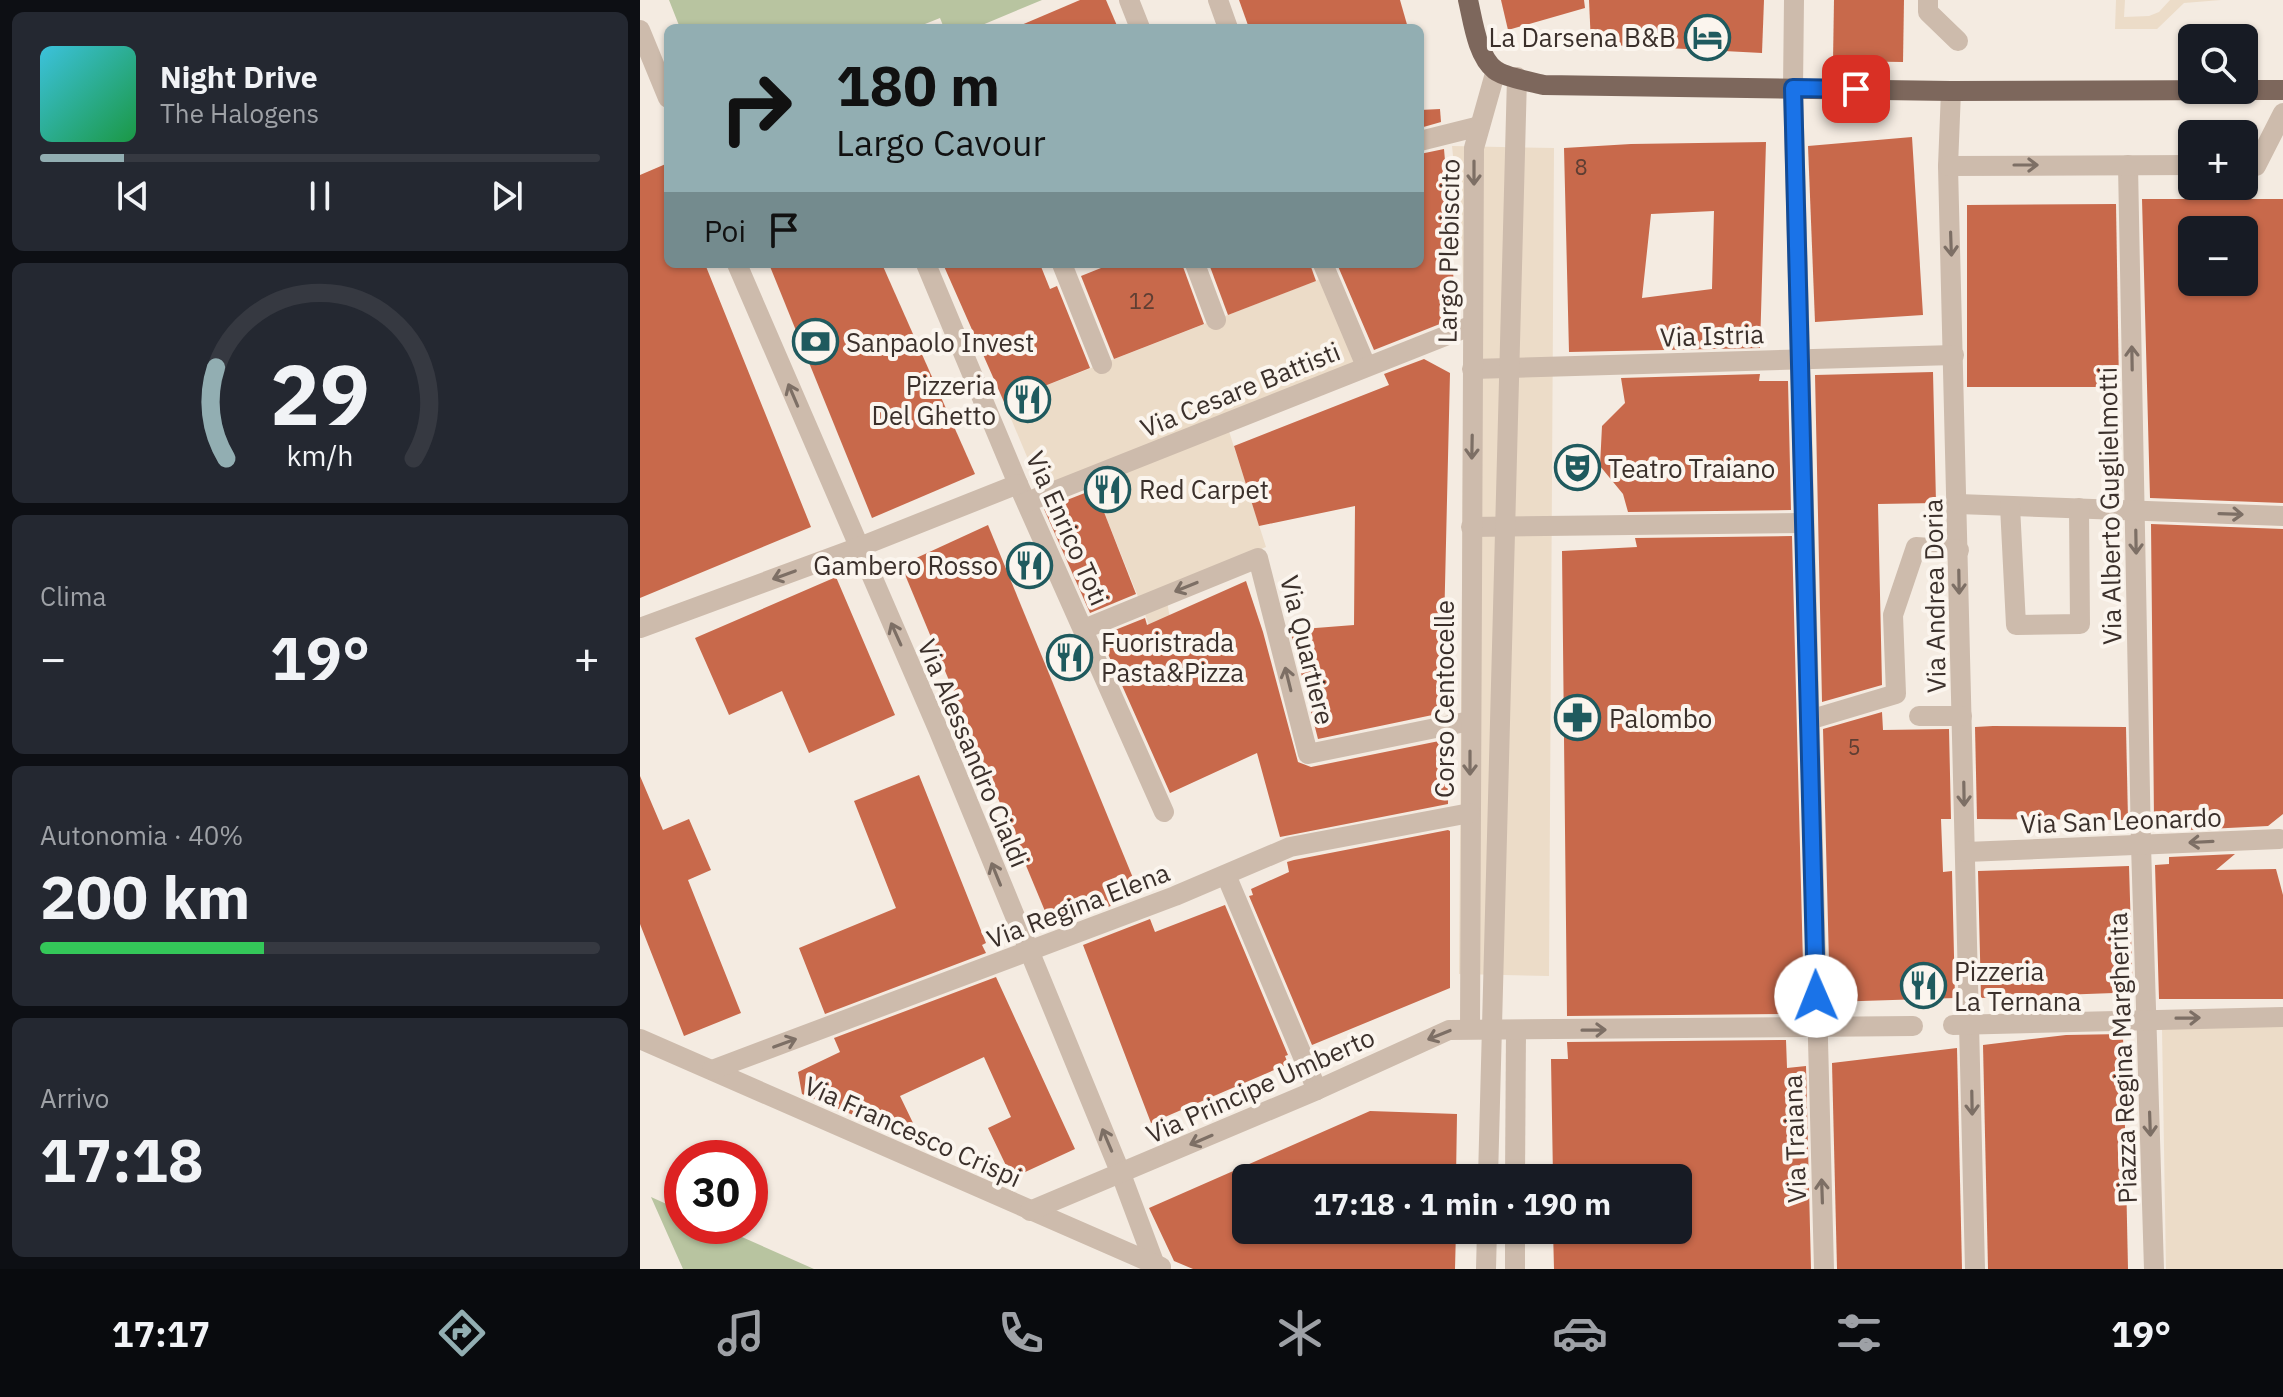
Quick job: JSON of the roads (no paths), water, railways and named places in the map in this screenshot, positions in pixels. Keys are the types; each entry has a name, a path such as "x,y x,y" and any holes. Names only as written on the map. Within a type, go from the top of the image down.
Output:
{"main road":[{"path":"1468,0 1485,56 1496,70 1544,85 1951,91 2178,90"},
{"path":"2258,90 2283,90"}],"street":[{"path":"1129,0 1138,24"},
{"path":"1218,0 1227,24"},
{"name":"Via Traiana","path":"1794,0 1793,88 1824,1269"},
{"path":"1928,0 1928,12 1958,41"},
{"path":"640,30 664,88"},
{"name":"Largo Plebiscito","path":"1472,369 1474,148 1496,70"},
{"path":"1488,1164 1517,77"},
{"name":"Via Andrea Doria","path":"1951,91 1948,166 1966,852 1962,1025 1975,1269"},
{"path":"2258,162 2283,113"},
{"path":"1424,140 1480,126"},
{"name":"Via Alberto Guglielmotti","path":"2128,165 2141,845"},
{"path":"1948,166 2178,165"},
{"name":"Via Alessandro Cialdi","path":"739,268 857,548 938,729 1160,1267"},
{"name":"Via Enrico Toti","path":"928,268 1022,493 1164,812"},
{"path":"1064,268 1102,364"},
{"path":"1196,268 1216,320"},
{"path":"1325,268 1366,366"},
{"name":"Via Cesare Battisti","path":"640,628 857,548 1227,425 1473,325"},
{"name":"Via Istria","path":"1472,369 1954,355"},
{"name":"Corso Centocelle","path":"1470,1029 1472,369"},
{"path":"1958,504 2283,516"},
{"path":"2010,506 2016,625 2080,624 2079,508"},
{"path":"1471,527 1804,523"},
{"path":"1809,720 1896,694 1893,615 1916,547 1959,550"},
{"name":"Via Quartiere","path":"1084,629 1258,558 1308,754 1470,721"},
{"path":"1919,716 1962,716"},
{"name":"Via Regina Elena","path":"712,1070 1028,952 1290,847 1470,813"},
{"name":"Via San Leonardo","path":"1966,852 2282,840"},
{"name":"Piazza Regina Margherita","path":"2141,845 2154,1269"},
{"path":"1226,875 1317,1090"},
{"path":"1962,1025 2283,1017"},
{"name":"Via Principe Umberto","path":"1030,1211 1317,1090 1449,1030 1913,1026"},
{"path":"1515,1164 1516,1030"},
{"name":"Via Francesco Crispi","path":"640,1039 1160,1267"},
{"path":"1486,1269 1487,1244"},
{"path":"1515,1244 1515,1269"}],"place":[{"name":"La Darsena B&B","path":"1707,37"},
{"name":"Sanpaolo Invest","path":"815,342"},
{"name":"Pizzeria Del Ghetto","path":"1027,400"},
{"name":"Teatro Traiano","path":"1577,468"},
{"name":"Red Carpet","path":"1108,489"},
{"name":"Gambero Rosso","path":"1029,565"},
{"name":"Fuoristrada Pasta&Pizza","path":"1070,657"},
{"name":"Palombo","path":"1578,718"},
{"name":"Pizzeria La Ternana","path":"1923,986"}]}
